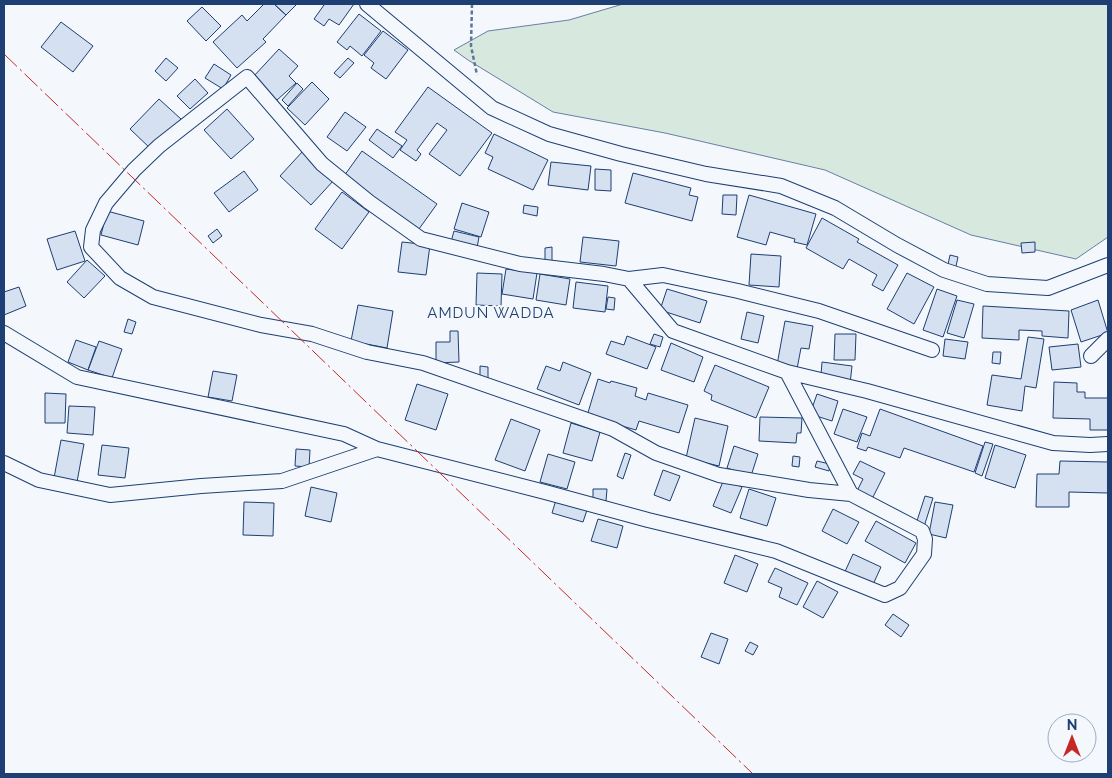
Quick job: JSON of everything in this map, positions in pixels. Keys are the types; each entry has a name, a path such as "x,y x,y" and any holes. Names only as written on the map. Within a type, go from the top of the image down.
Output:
{"street":[{"path":"367,4 492,108 549,134 621,154 697,171 781,186 835,208 896,245 944,270 987,284 1048,288 1108,265"},
{"path":"4,333 77,377 344,434 377,449 502,480 648,520 776,551 884,595 900,588 924,554 925,539 922,531 851,494 809,490 719,476 656,453 613,429 423,362 368,352 312,334 261,325 153,298 120,278 91,247 93,230 106,204 134,170 159,146 247,78 322,164 369,202 421,239 520,264 604,274 629,279 663,275 738,291 819,310 932,350"},
{"path":"629,279 673,331 787,372 867,391 1053,443 1108,444"},
{"path":"1091,356 1108,339"},
{"path":"787,372 851,494"},
{"path":"4,463 39,480 110,495 201,486 282,481 377,449"}],"path":[{"path":"472,4 471,46 477,75 481,82"}],"shaded area":[{"path":"623,4 1108,4 1108,237 1076,259 971,235 825,170 665,133 553,112 454,50 488,31 569,20"}],"building":[{"path":"264,4 274,4 286,15 263,39 266,42 237,68 213,42 242,15 247,21"},
{"path":"274,4 297,4 286,15"},
{"path":"322,4 354,4 339,25 329,19 324,26 314,19 324,5"},
{"path":"202,7 221,26 206,41 187,21"},
{"path":"359,14 381,31 362,56 350,46 347,50 337,42"},
{"path":"61,22 93,46 73,72 41,47"},
{"path":"383,31 408,50 386,79 371,68 374,63 364,55"},
{"path":"279,49 298,66 289,76 296,83 277,100 253,77"},
{"path":"166,58 178,68 166,81 155,71"},
{"path":"348,58 354,63 340,78 334,73"},
{"path":"214,64 231,75 223,89 205,78"},
{"path":"195,79 208,93 190,109 177,96"},
{"path":"312,82 329,99 305,125 287,108"},
{"path":"297,83 303,89 288,106 282,100"},
{"path":"428,87 492,133 460,176 429,154 447,130 437,123 417,150 421,154 416,161 400,150 407,140 395,132"},
{"path":"159,99 181,119 152,150 130,129"},
{"path":"227,109 254,139 231,159 204,130"},
{"path":"345,112 366,127 347,151 327,137"},
{"path":"377,129 402,146 393,158 369,140"},
{"path":"494,134 548,160 533,190 488,169 493,157 485,153"},
{"path":"303,151 334,180 311,205 280,176"},
{"path":"362,151 437,204 419,229 344,176"},
{"path":"551,162 591,166 588,190 548,185"},
{"path":"595,169 611,170 611,191 595,190"},
{"path":"244,171 258,190 229,212 214,193"},
{"path":"633,173 691,188 689,195 698,197 692,221 625,203"},
{"path":"342,192 369,212 342,249 315,229"},
{"path":"723,195 737,195 736,215 722,214"},
{"path":"749,195 816,214 807,245 794,242 795,239 770,232 766,245 737,237"},
{"path":"462,203 489,212 481,237 454,229"},
{"path":"524,205 538,207 537,216 523,213"},
{"path":"107,211 144,221 138,245 101,235"},
{"path":"822,218 859,239 857,242 898,265 883,291 872,285 877,275 849,259 843,269 806,248"},
{"path":"217,229 222,236 213,243 208,236"},
{"path":"75,231 85,261 57,270 47,239"},
{"path":"454,231 479,237 477,248 451,242"},
{"path":"583,237 619,241 616,266 580,262"},
{"path":"402,242 430,245 426,275 398,272"},
{"path":"1035,242 1035,252 1022,253 1021,243"},
{"path":"552,247 552,261 545,261 545,248"},
{"path":"751,254 781,256 779,287 749,285"},
{"path":"950,255 958,257 955,271 947,269"},
{"path":"87,260 105,276 84,298 67,282"},
{"path":"506,269 537,273 533,299 502,294"},
{"path":"477,273 502,274 501,306 476,305"},
{"path":"907,273 934,287 914,324 887,309"},
{"path":"540,274 570,279 566,305 536,300"},
{"path":"576,282 608,286 605,312 573,308"},
{"path":"19,287 26,306 4,315 4,292"},
{"path":"667,289 707,301 700,323 660,310"},
{"path":"937,289 957,296 943,337 923,330"},
{"path":"608,297 615,298 614,310 606,309"},
{"path":"957,300 974,304 964,338 947,333"},
{"path":"1098,300 1108,333 1081,342 1071,310"},
{"path":"358,305 393,311 387,348 351,341"},
{"path":"983,306 1069,311 1068,338 1042,336 1042,331 1019,330 1019,340 982,338"},
{"path":"747,312 764,316 758,343 741,339"},
{"path":"128,319 136,322 132,334 124,332"},
{"path":"785,321 813,326 809,349 801,348 797,369 777,365"},
{"path":"450,331 458,331 459,362 436,363 436,342 450,342"},
{"path":"654,334 663,337 660,347 650,344"},
{"path":"835,334 856,334 855,360 834,360"},
{"path":"627,336 656,347 647,369 606,354 611,341 624,345"},
{"path":"1028,337 1044,339 1036,388 1025,386 1022,411 987,405 992,375 1021,379"},
{"path":"945,339 968,342 965,359 943,356"},
{"path":"76,340 96,347 88,370 68,362"},
{"path":"99,341 122,349 112,378 88,370"},
{"path":"671,343 703,357 694,382 661,370"},
{"path":"1078,344 1081,367 1052,370 1049,347"},
{"path":"993,352 1001,352 1000,364 992,363"},
{"path":"563,362 591,373 579,405 537,389 546,366 560,371"},
{"path":"822,362 852,366 850,384 821,375"},
{"path":"715,365 769,387 756,418 711,400 712,395 704,391"},
{"path":"480,366 488,367 488,380 480,380"},
{"path":"213,371 237,375 232,401 208,397"},
{"path":"598,379 637,388 635,396 646,400 648,393 688,405 679,433 639,421 636,430 587,416"},
{"path":"1054,382 1077,383 1077,392 1085,392 1085,398 1108,398 1108,430 1090,430 1090,419 1053,418"},
{"path":"417,384 448,394 436,430 405,420"},
{"path":"45,393 66,394 65,423 45,423"},
{"path":"817,394 838,401 832,421 810,414"},
{"path":"69,406 95,407 93,435 67,433"},
{"path":"843,409 867,417 857,442 834,434"},
{"path":"880,409 983,446 974,472 904,448 900,458 868,447 866,451 857,448 862,433 870,436"},
{"path":"760,417 802,418 801,433 797,433 796,443 759,441"},
{"path":"695,418 728,426 719,466 686,458"},
{"path":"511,419 540,430 525,471 495,460"},
{"path":"571,423 600,432 592,461 563,453"},
{"path":"61,440 84,444 77,482 54,478"},
{"path":"985,442 993,444 982,476 975,473"},
{"path":"102,445 129,448 125,478 98,475"},
{"path":"995,445 1026,455 1015,488 985,478"},
{"path":"734,446 758,454 751,476 727,468"},
{"path":"296,449 310,450 309,467 295,466"},
{"path":"625,453 631,455 623,479 617,476"},
{"path":"548,454 575,462 567,489 540,482"},
{"path":"793,456 800,457 799,467 792,466"},
{"path":"817,461 830,464 829,471 815,467"},
{"path":"860,461 885,473 871,501 856,493 863,479 853,474"},
{"path":"1060,461 1108,462 1108,493 1069,492 1069,507 1036,507 1037,474 1059,474"},
{"path":"663,470 680,476 670,501 654,495"},
{"path":"724,479 742,487 731,513 713,506"},
{"path":"311,487 337,493 331,522 305,516"},
{"path":"593,489 607,489 606,501 593,500"},
{"path":"749,489 776,498 767,526 740,518"},
{"path":"925,496 933,498 923,530 915,527"},
{"path":"556,500 587,510 583,522 552,513"},
{"path":"244,502 274,503 273,536 243,535"},
{"path":"935,502 953,505 946,538 929,534"},
{"path":"833,509 859,522 847,544 822,531"},
{"path":"598,519 623,526 617,548 591,541"},
{"path":"876,521 916,543 905,563 865,541"},
{"path":"853,554 881,567 871,589 843,576"},
{"path":"735,555 758,564 747,592 724,583"},
{"path":"775,568 808,583 797,605 779,597 782,588 768,582"},
{"path":"817,581 838,592 823,618 803,607"},
{"path":"893,614 909,625 901,637 885,625"},
{"path":"711,633 728,639 719,664 701,657"},
{"path":"750,642 758,646 753,655 745,651"}],"power":[{"path":"4,54 753,774"}],"district":[{"name":"AMDUN WADDA","path":"491,313"}]}
